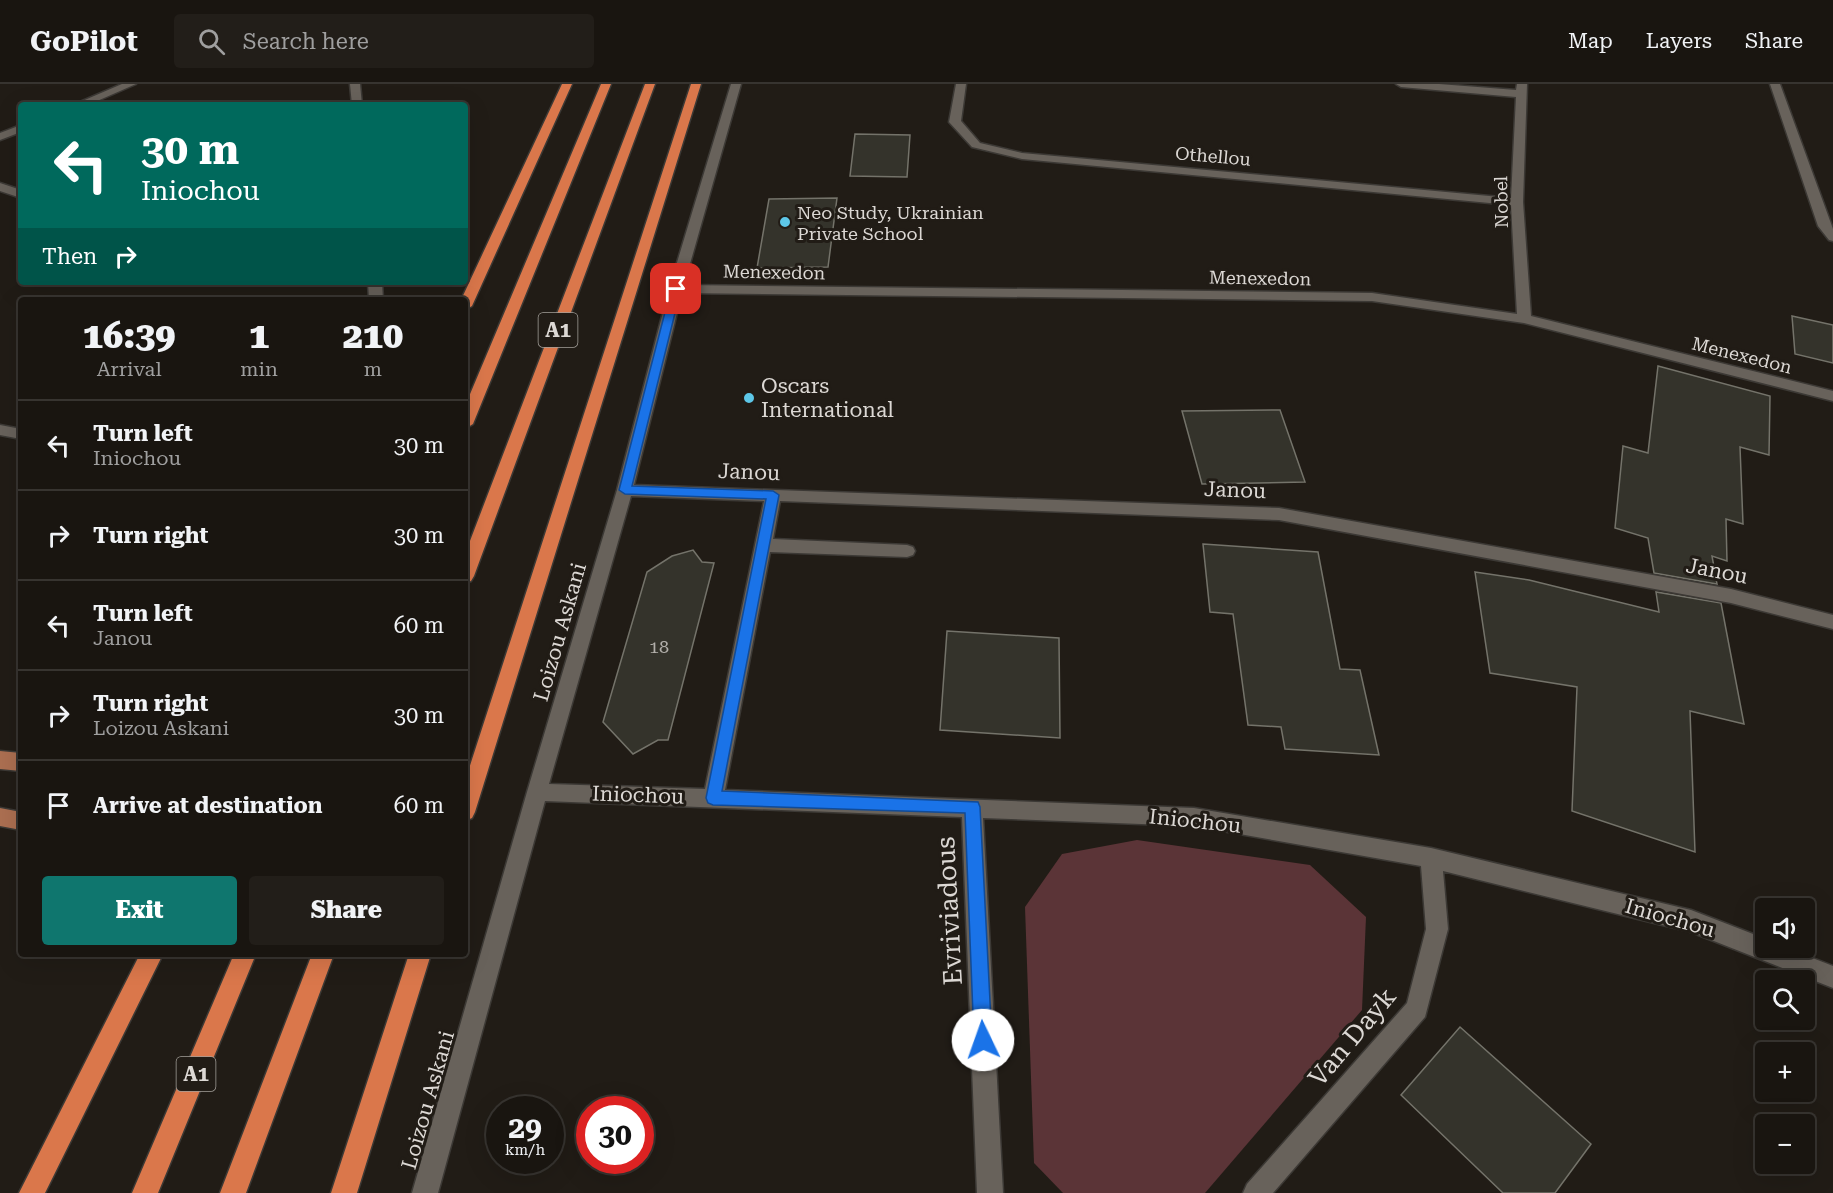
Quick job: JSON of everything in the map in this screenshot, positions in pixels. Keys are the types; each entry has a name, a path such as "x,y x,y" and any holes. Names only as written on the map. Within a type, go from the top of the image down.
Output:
{"highway":[{"path":"468,299 567,84"},
{"name":"A1","path":"468,417 606,84"},
{"name":"A1","path":"468,568 650,84"},
{"path":"468,803 696,84"},
{"path":"32,1193 150,957"},
{"name":"A1","path":"146,1193 244,957"},
{"path":"232,1193 321,957"},
{"path":"344,1193 419,957"}],"main road":[{"path":"0,760 18,762"},
{"path":"0,817 18,820"}],"street":[{"path":"86,102 131,84"},
{"path":"355,84 357,102"},
{"name":"Loizou Askani","path":"425,1193 537,792 625,490 676,289 736,84"},
{"name":"Othellou","path":"961,84 955,122 976,145 1022,156 1517,202"},
{"path":"1401,84 1522,89"},
{"path":"1775,84 1824,226 1833,237"},
{"name":"Nobel","path":"1522,89 1517,202 1524,319"},
{"path":"0,137 18,129"},
{"path":"0,187 18,193"},
{"name":"Menexedon","path":"676,289 1372,297 1524,319 1833,396"},
{"path":"0,430 18,433"},
{"name":"Janou","path":"625,490 1279,514 1731,596 1833,622"},
{"path":"713,798 773,495"},
{"path":"763,545 907,551"},
{"name":"Iniochou","path":"537,792 1194,817 1431,858 1691,921 1833,977"},
{"name":"Evriviadous","path":"972,807 990,1193"},
{"name":"Van Dayk","path":"1256,1193 1418,1009 1437,929 1431,858"}],"shaded area":[{"path":"1137,840 1310,865 1366,917 1362,1010 1205,1193 1063,1193 1034,1163 1025,907 1062,854"}],"building":[{"path":"855,134 910,135 907,177 850,176"},
{"path":"837,198 828,267 757,268 769,199"},
{"path":"1792,316 1833,325 1833,363 1795,354"},
{"path":"1658,366 1770,396 1769,455 1740,447 1743,524 1726,519 1727,561 1712,556 1717,584 1654,573 1648,538 1615,528 1623,446 1648,453"},
{"path":"1280,410 1305,482 1202,484 1182,411"},
{"path":"1203,544 1318,552 1340,669 1360,670 1379,755 1285,749 1281,727 1248,725 1233,614 1210,612"},
{"path":"693,550 702,562 714,563 668,740 658,740 633,754 603,722 647,572 672,556"},
{"path":"1475,572 1529,580 1659,612 1656,592 1721,603 1744,724 1690,711 1695,852 1572,811 1577,687 1490,673"},
{"path":"947,631 1059,638 1060,738 940,730"},
{"path":"1460,1027 1591,1144 1555,1193 1503,1193 1401,1095"}],"place":[{"name":"Neo Study, Ukrainian Private School","path":"785,222"},
{"name":"Oscars International","path":"749,398"}],"route":[{"path":"676,289 625,490 773,495 713,798 972,807 983,1040"}]}
